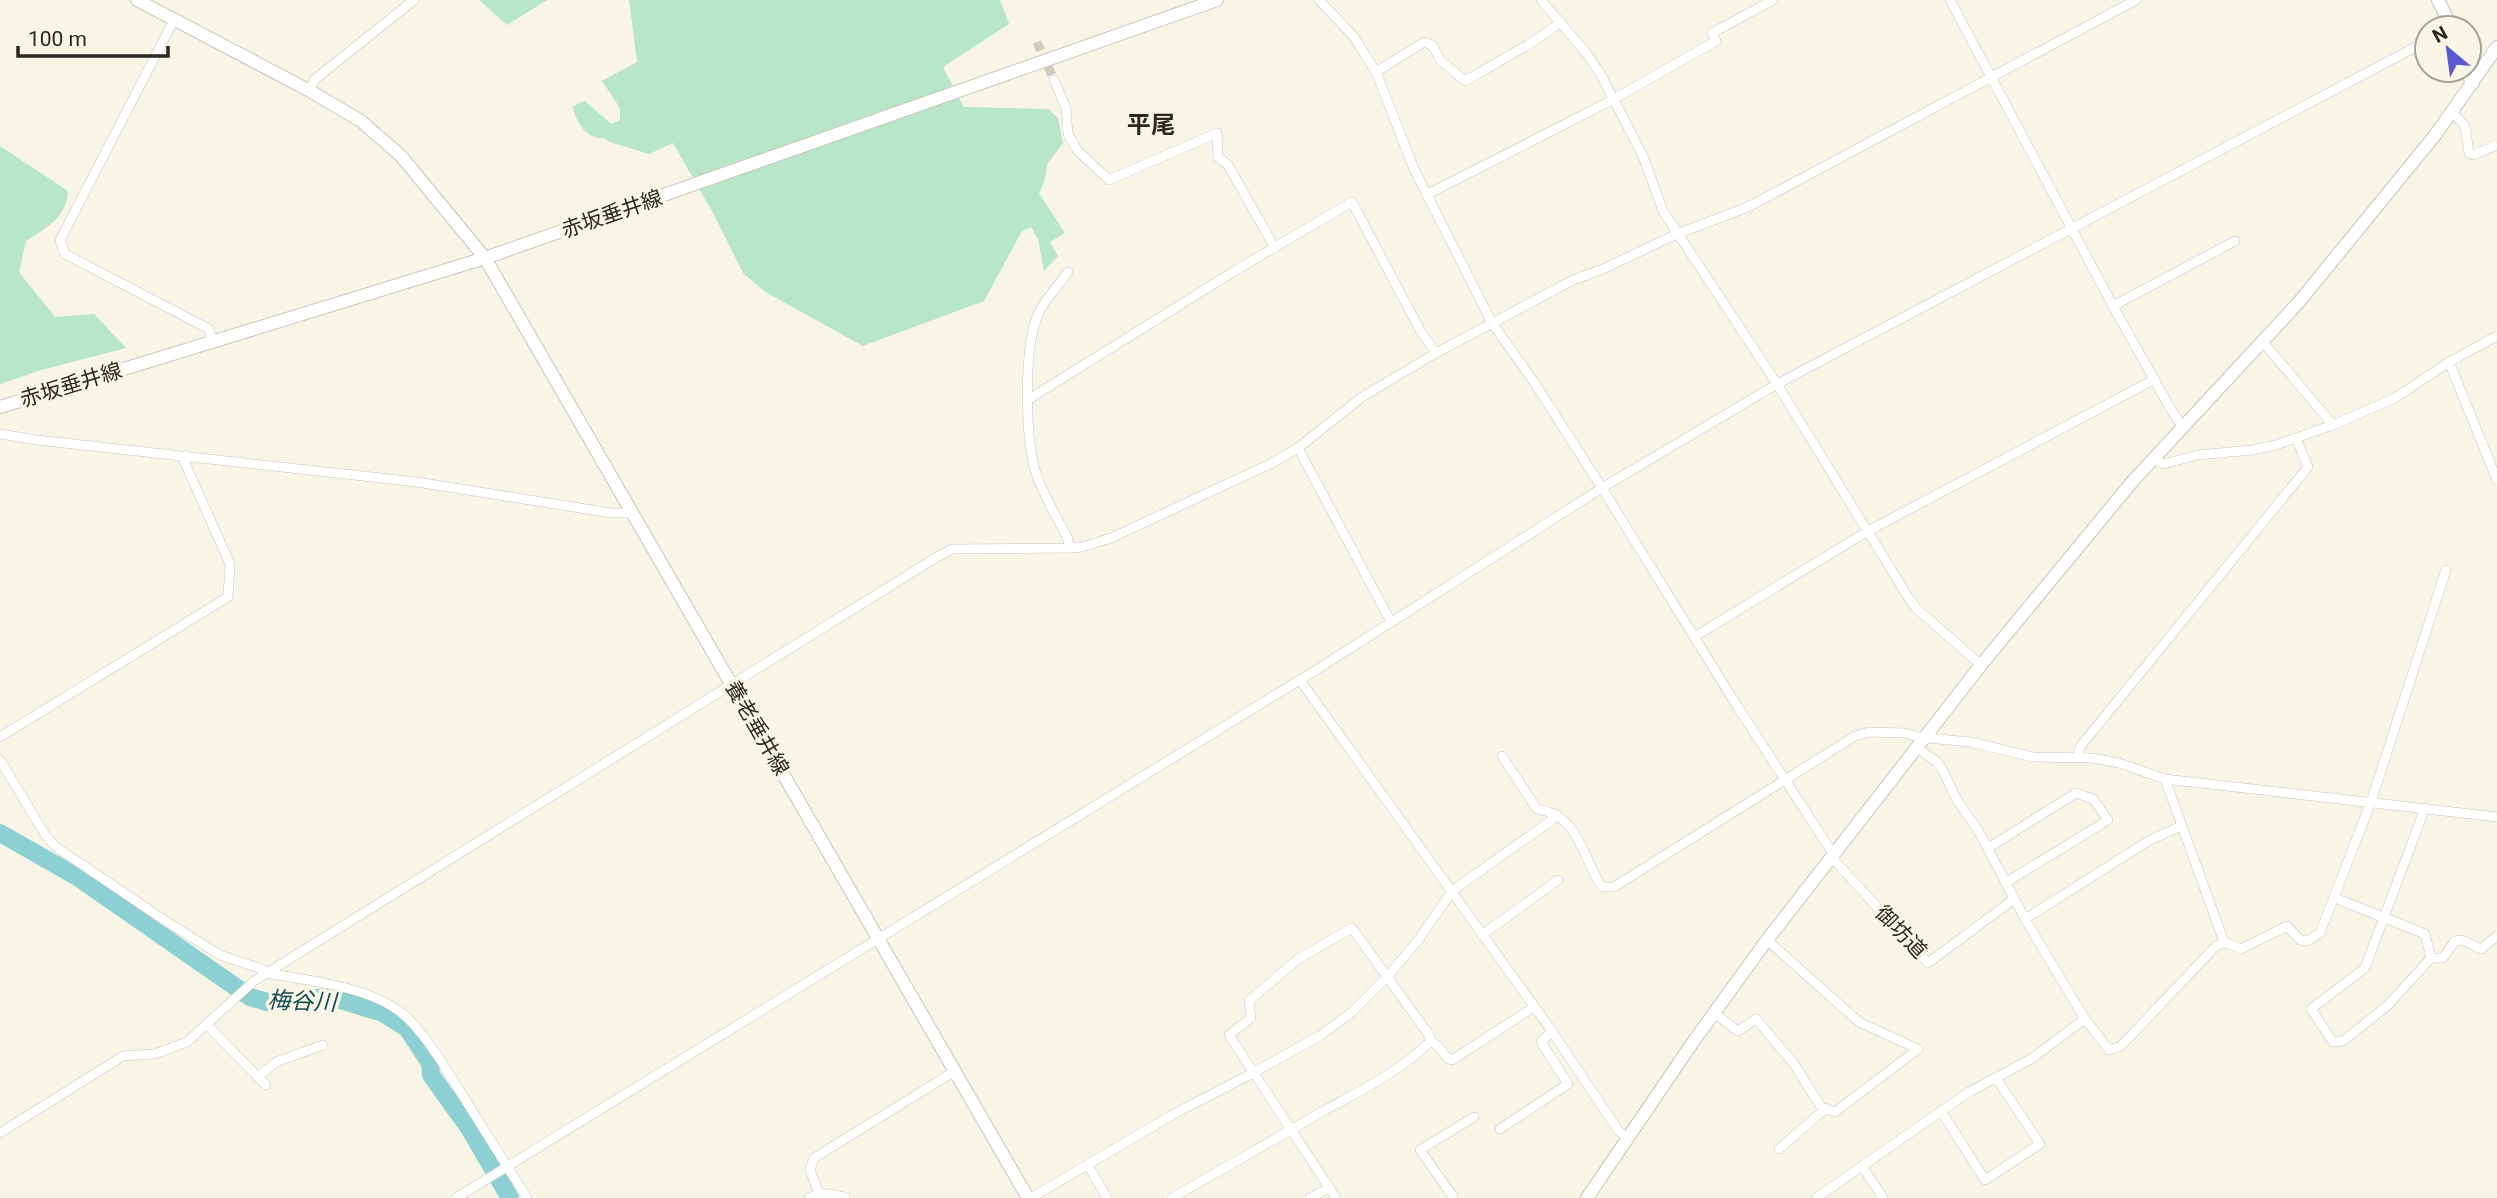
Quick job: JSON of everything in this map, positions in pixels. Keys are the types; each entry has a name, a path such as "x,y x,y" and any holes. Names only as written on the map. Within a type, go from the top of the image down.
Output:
{"main road":[{"name":"養老垂井線","path":"137,0 310,90 361,121 401,156 485,258 1027,1197"},
{"name":"赤坂垂井線","path":"0,407 485,258 1217,0"},
{"path":"2483,68 2497,47"},
{"path":"1587,1198 1767,940 1981,665 2092,529 2263,342 2332,261 2453,113 2472,84"}],"street":[{"path":"310,90 314,80 414,0"},
{"path":"1318,0 1354,37 1376,72 1413,169 1492,323 1534,382 1602,488 1833,855"},
{"path":"1541,0 1562,22 1601,75 1643,156 1663,211 1777,384 1908,597 1917,609 1981,665"},
{"path":"1428,194 1612,100 1716,41 1712,33 1773,0"},
{"path":"1950,0 2113,306 2183,428"},
{"path":"0,1133 123,1056 155,1054 187,1042 254,981 952,549 1070,548 1111,538 1272,463 1298,448 1362,397 1436,353 1573,280 1677,234 1748,207 2136,0"},
{"path":"174,20 60,240 65,254 209,329 212,342"},
{"path":"1376,72 1424,42 1432,45 1441,61 1465,80 1531,43 1562,22"},
{"path":"456,1198 1300,680 1602,488 1777,384 2413,48"},
{"path":"1054,80 1066,108 1068,134 1072,142 1094,168 1109,180 1217,133 1218,157 1228,164 1275,247"},
{"path":"2453,113 2465,126 2469,153 2473,155 2497,145"},
{"path":"1029,399 1352,202 1420,330 1436,353"},
{"path":"2113,306 2235,241"},
{"path":"1068,272 1039,312 1033,337 1029,399 1030,448 1037,476 1070,548"},
{"path":"2154,459 2163,464 2198,455 2252,450 2333,425 2395,398 2449,362 2497,336"},
{"path":"2263,342 2333,425"},
{"path":"2449,362 2497,480"},
{"path":"1694,637 1868,531 2155,379"},
{"path":"0,434 417,482 611,513 632,513"},
{"path":"2078,756 2080,747 2308,467 2296,438"},
{"path":"1298,448 1391,622"},
{"path":"0,737 228,597 230,564 184,461 186,455"},
{"path":"2165,779 2224,942 2241,949 2287,926 2300,940 2307,941 2320,933 2371,802 2445,570"},
{"path":"1300,680 1552,1031 1618,1130 1628,1139"},
{"path":"1502,756 1537,808 1556,814 1567,823 1582,844 1590,859 1593,874 1602,887 1614,887 1861,733 1904,733 1917,737 1970,741 2033,757 2078,756 2119,763 2165,779 2497,817"},
{"path":"1917,748 1936,761 1942,769 2025,919 2085,1019 2109,1050 2120,1046 2216,946 2224,942"},
{"path":"0,760 46,836 56,846 220,956 267,973 338,986 374,998 400,1012 426,1039 527,1198"},
{"path":"1987,849 2076,793 2093,799 2108,820 2005,883"},
{"path":"2425,808 2365,968 2311,1009 2333,1042 2343,1041 2387,1006 2431,958 2443,958 2455,941 2462,940 2481,949 2497,936"},
{"path":"1027,1197 1321,1035 1352,1012 1387,977 1419,939 1452,891 1552,820 1556,814"},
{"path":"2025,919 2150,840 2180,826"},
{"name":"御坊道","path":"1833,855 1836,862 1928,963 2014,899"},
{"path":"1482,935 1558,880"},
{"path":"2335,898 2425,934 2431,958"},
{"path":"1336,1198 1229,1035 1251,1018 1249,1001 1298,959 1352,928 1431,1041 1448,1059 1452,1060 1535,1007"},
{"path":"1714,1013 1738,1031 1756,1019 1794,1064 1821,1107 1835,1112 1918,1049 1859,1023 1767,940"},
{"path":"1816,1198 1969,1091 2031,1059 2085,1019"},
{"path":"207,1025 266,1085"},
{"path":"1500,1129 1568,1084 1541,1042 1552,1031"},
{"path":"1172,1198 1391,1072 1431,1041"},
{"path":"258,1077 276,1062 323,1045"},
{"path":"846,1198 837,1195 814,1196 810,1170 814,1158 955,1071"},
{"path":"1941,1111 1985,1180 2040,1144 1996,1078"},
{"path":"1779,1149 1825,1109"},
{"path":"1454,1198 1420,1150 1474,1116"},
{"path":"1088,1165 1107,1198"},
{"path":"1862,1166 1883,1198"},
{"path":"1310,1198 1329,1188"}],"green space":[{"path":"479,0 547,0 507,25"},
{"path":"629,0 1000,0 1009,24 943,67 964,107 1048,109 1058,118 1063,143 1048,163 1039,193 1065,233 1050,242 1058,256 1044,271 1038,239 1031,227 1022,231 984,301 863,346 767,293 743,273 673,143 649,154 605,138 593,137 583,129 576,118 573,106 585,101 611,124 620,120 620,108 602,81 637,62"},
{"path":"0,146 68,191 60,215 26,241 19,272 55,317 94,314 126,348 0,384"}],"waterway":[{"name":"梅谷川","path":"0,833 79,878 250,997 267,1002 330,997 383,1013 407,1028 430,1063 431,1075 469,1128 510,1198"}],"tunnel":[{"path":"1037,42 1054,80"}],"district":[{"name":"平尾","path":"1151,125"}]}
